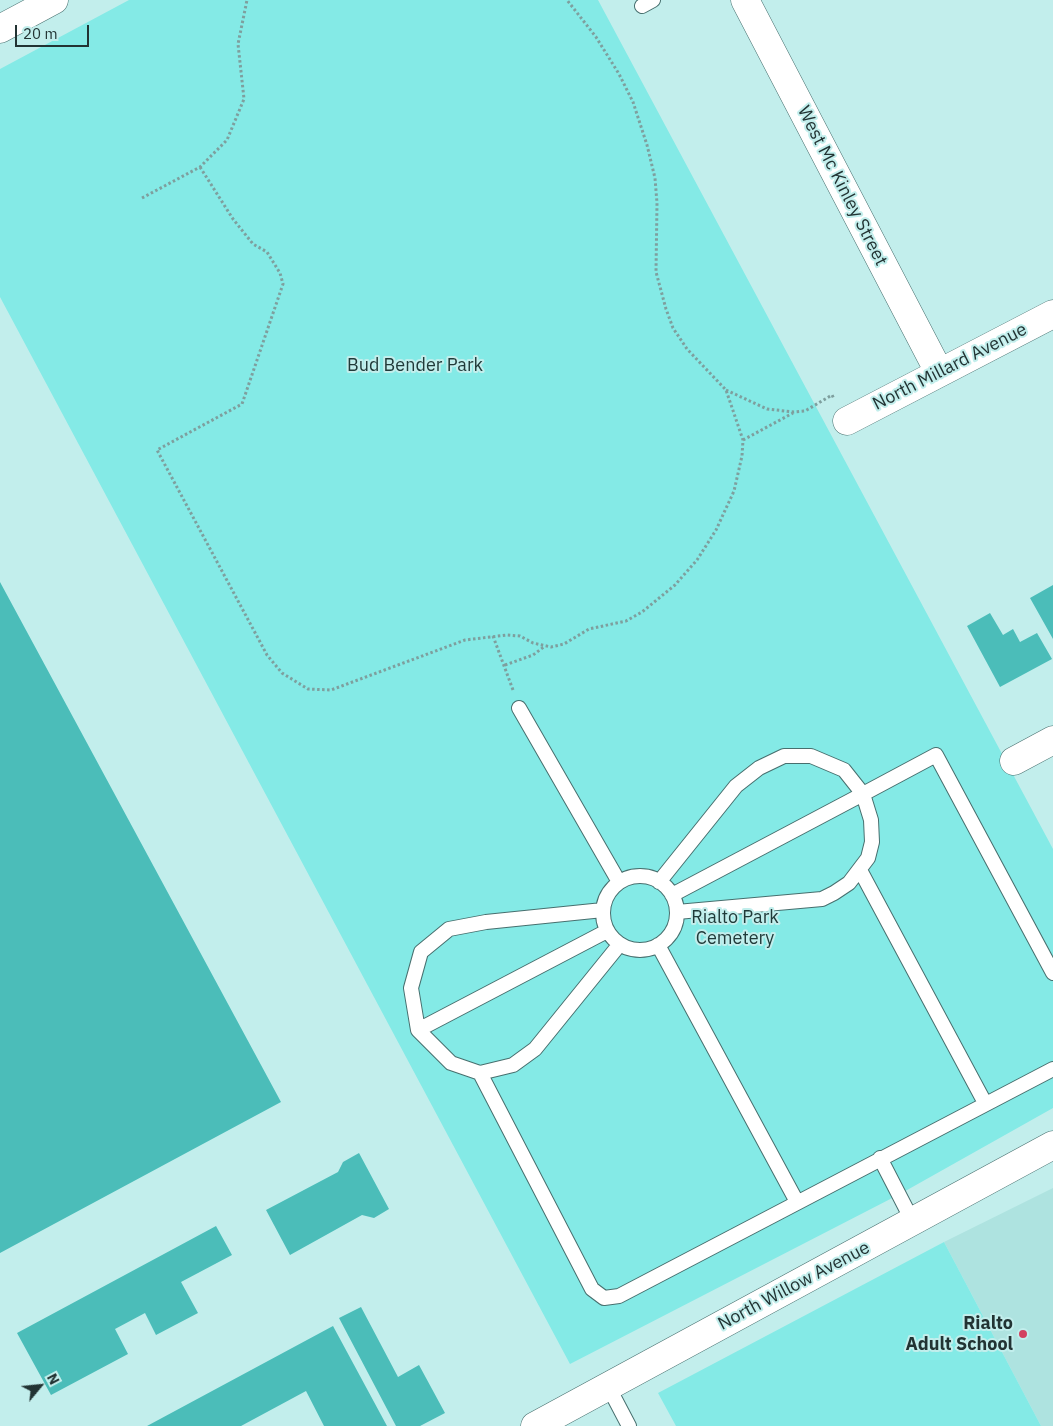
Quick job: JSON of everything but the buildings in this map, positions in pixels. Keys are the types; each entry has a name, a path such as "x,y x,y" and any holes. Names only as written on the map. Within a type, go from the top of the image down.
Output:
{"street":[{"name":"West Mc Kinley Street","path":"745,0 939,372"},
{"path":"0,29 44,2"},
{"name":"North Millard Avenue","path":"847,421 1053,314"},
{"path":"1014,761 1053,740"},
{"name":"North Willow Avenue","path":"535,1426 1053,1146"}],"lane":[{"path":"519,708 619,882"},
{"path":"672,895 936,755 1053,974"},
{"path":"659,882 736,786 759,768 784,756 811,756 844,770 864,794 871,820 872,842 868,858 850,883 822,899 677,912"},
{"path":"860,870 985,1103"},
{"path":"639,876 659,882 672,895 677,912 672,931 658,945 639,950 620,944 607,931 603,910 605,899 610,890 619,882 639,876"},
{"path":"603,910 486,922 448,930 421,952 411,988 418,1030 452,1063 480,1073 513,1065 535,1049 620,944"},
{"path":"418,1030 607,931"},
{"path":"658,945 797,1202"},
{"path":"480,1073 592,1289 604,1298 619,1296 1053,1069"},
{"path":"880,1158 913,1222"},
{"path":"608,1386 630,1426"}],"path":[{"path":"142,198 200,167 228,140 244,99 238,44 247,0"},
{"path":"566,0 596,37 619,74 632,102 647,145 655,178 657,203 656,272 673,328 687,349 726,390 767,409 794,412 805,411 813,406"},
{"path":"200,167 233,219 252,244 267,252 280,273 283,284 242,404 158,450 267,655 282,673 308,689 331,690 465,640 493,636 520,636 551,647 564,644 589,629 626,621 642,612 675,585 697,560 716,530 734,491 742,456 743,440 726,390"},
{"path":"743,440 794,412"},
{"path":"493,636 514,693"},
{"path":"505,665 533,655 546,646"}],"shaded area":[{"name":"Rialto Adult School","path":"1053,1188 1053,1426 1041,1426 944,1242"}],"green space":[{"path":"129,0 598,0 1053,849 1053,1108 900,1194 570,1364 0,297 0,69"},
{"path":"944,1242 1041,1426 676,1426 658,1393"}],"place":[{"name":"Rialto Adult School","path":"1023,1334"}],"park label":[{"name":"Bud Bender Park","path":"415,366"},
{"name":"Rialto Park Cemetery","path":"735,928"}]}
